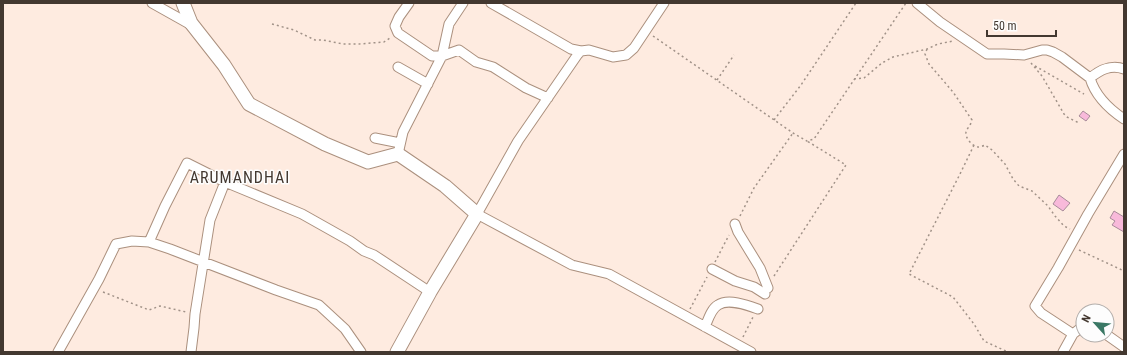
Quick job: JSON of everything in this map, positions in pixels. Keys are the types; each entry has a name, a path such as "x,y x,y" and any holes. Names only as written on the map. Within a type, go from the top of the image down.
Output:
{"street":[{"path":"152,3 195,27"},
{"path":"183,3 191,23 224,65 249,104 325,144 368,162 399,148"},
{"path":"409,3 399,17 395,26 398,33 432,56 442,56 458,50 476,62 493,67 526,88 548,98"},
{"path":"399,148 403,132 442,56 449,24 463,3"},
{"path":"491,3 571,49 581,51 589,50 613,57 626,55 634,48 664,3"},
{"path":"917,3 940,22 987,54 1020,55 1030,54 1042,50 1053,52 1090,78 1092,87 1097,94 1110,109 1124,119"},
{"path":"397,352 430,292 477,214 518,141 581,51"},
{"path":"398,67 428,84"},
{"path":"1090,78 1099,71 1110,67 1124,68"},
{"path":"375,138 399,148 477,214 572,265 609,274 751,352"},
{"path":"1063,352 1073,334 1040,314 1034,306 1124,154"},
{"path":"149,242 187,163 225,182 302,214 350,241 364,251 374,255 430,292"},
{"path":"191,352 195,314 210,220 225,182"},
{"path":"735,224 738,232 760,268 766,291"},
{"path":"58,352 94,288 116,244 132,240 149,242 170,249 319,305 345,329 361,352"},
{"path":"712,269 735,281 766,291"},
{"path":"705,327 712,311 718,305 728,302 740,303 758,309"},
{"path":"1115,341 1124,347"}],"path":[{"path":"774,120 801,85 856,3"},
{"path":"807,141 814,139 906,3"},
{"path":"272,24 294,30 315,40 343,44 384,42 398,33"},
{"path":"646,31 793,134 846,165 775,273 766,291"},
{"path":"854,79 864,78 882,63 893,57 963,38"},
{"path":"926,49 925,54 928,64 953,92 970,115 972,120 966,133 966,137 974,145 978,147 985,145 992,150 1005,164 1013,179 1019,186 1032,191 1048,206 1064,226 1077,233"},
{"path":"1020,55 1033,65 1084,94"},
{"path":"717,80 734,56"},
{"path":"1033,65 1042,76 1064,114 1078,123"},
{"path":"974,145 908,274 953,297 974,324 984,341 1008,352"},
{"path":"1070,246 1124,271"},
{"path":"94,288 149,310 160,306 195,314"},
{"path":"739,345 758,309"}],"building":[{"path":"1083,111 1090,116 1086,121 1079,116"},
{"path":"1059,195 1070,203 1063,211 1053,204"},
{"path":"1114,211 1124,217 1124,232 1112,225 1115,221 1110,218"}],"district":[{"name":"ARUMANDHAI","path":"240,177"}]}
